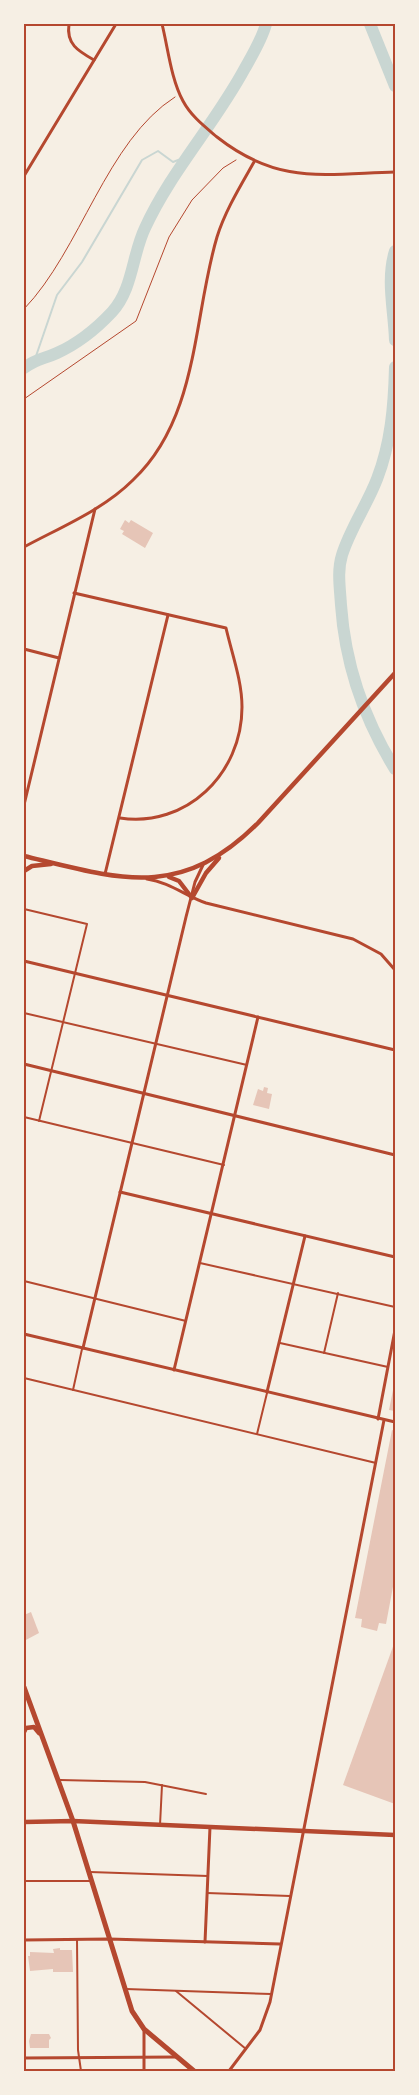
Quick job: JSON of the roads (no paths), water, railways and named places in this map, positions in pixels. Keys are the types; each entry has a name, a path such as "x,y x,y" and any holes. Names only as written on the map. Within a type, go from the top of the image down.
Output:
{"main road":[{"path":"165,876 176,879 192,898 210,866 250,831 395,673"},
{"path":"24,856 105,875 145,878 175,874 204,864 225,852"},
{"path":"24,871 32,866 55,863"},
{"path":"24,1688 73,1821 123,1989 132,2012 144,2029 194,2071"},
{"path":"24,1732 30,1727 38,1730 49,1755"},
{"path":"24,1822 73,1821 395,1835"}],"street":[{"path":"69,24 68,35 73,46 94,60"},
{"path":"24,176 116,24"},
{"path":"162,24 180,94 188,110 232,148 254,162 299,174 395,172"},
{"path":"24,547 95,509 135,479 156,454 171,426 187,377 218,236 254,162"},
{"path":"24,805 95,509"},
{"path":"74,593 226,628 241,691 242,708 239,732 229,760 204,793 179,811 145,820 120,818"},
{"path":"105,875 168,615"},
{"path":"24,649 59,658"},
{"path":"83,1348 195,882 204,864"},
{"path":"145,878 160,881 192,898 353,939 377,951 395,970"},
{"path":"24,961 395,1050"},
{"path":"174,1370 258,1017"},
{"path":"24,1064 395,1155"},
{"path":"120,1192 395,1257"},
{"path":"267,1392 305,1236"},
{"path":"378,1419 395,1330"},
{"path":"24,1334 395,1422"},
{"path":"229,2071 263,2023 271,1994 384,1420"},
{"path":"205,1942 210,1827"},
{"path":"24,1940 109,1939 280,1944"},
{"path":"144,2029 144,2071"},
{"path":"24,2058 177,2057"}],"lane":[{"path":"24,909 87,924 39,1120"},
{"path":"24,1012 247,1065"},
{"path":"24,1117 224,1165"},
{"path":"200,1262 395,1307"},
{"path":"24,1281 186,1321"},
{"path":"324,1353 338,1293"},
{"path":"279,1343 388,1367"},
{"path":"73,1390 83,1348"},
{"path":"24,1378 376,1463"},
{"path":"257,1434 267,1392"},
{"path":"59,1781 138,1781 162,1784 206,1794"},
{"path":"160,1825 162,1784"},
{"path":"88,1872 208,1876"},
{"path":"24,1881 90,1881"},
{"path":"207,1894 290,1896"},
{"path":"77,1940 81,2071"},
{"path":"123,1989 271,1994"},
{"path":"176,1991 246,2048"}],"waterway":[{"path":"24,368 79,340 100,324 119,303 128,282 141,238 156,207 180,167 233,89 257,46 266,24"},
{"path":"370,24 395,86"},
{"path":"35,359 57,295 82,262 142,160 158,151 173,162 186,157"},
{"path":"395,251 391,273 395,340"},
{"path":"395,367 393,410 386,452 373,489 345,545 340,561 339,573 343,627 352,669 365,710 395,769"}]}
